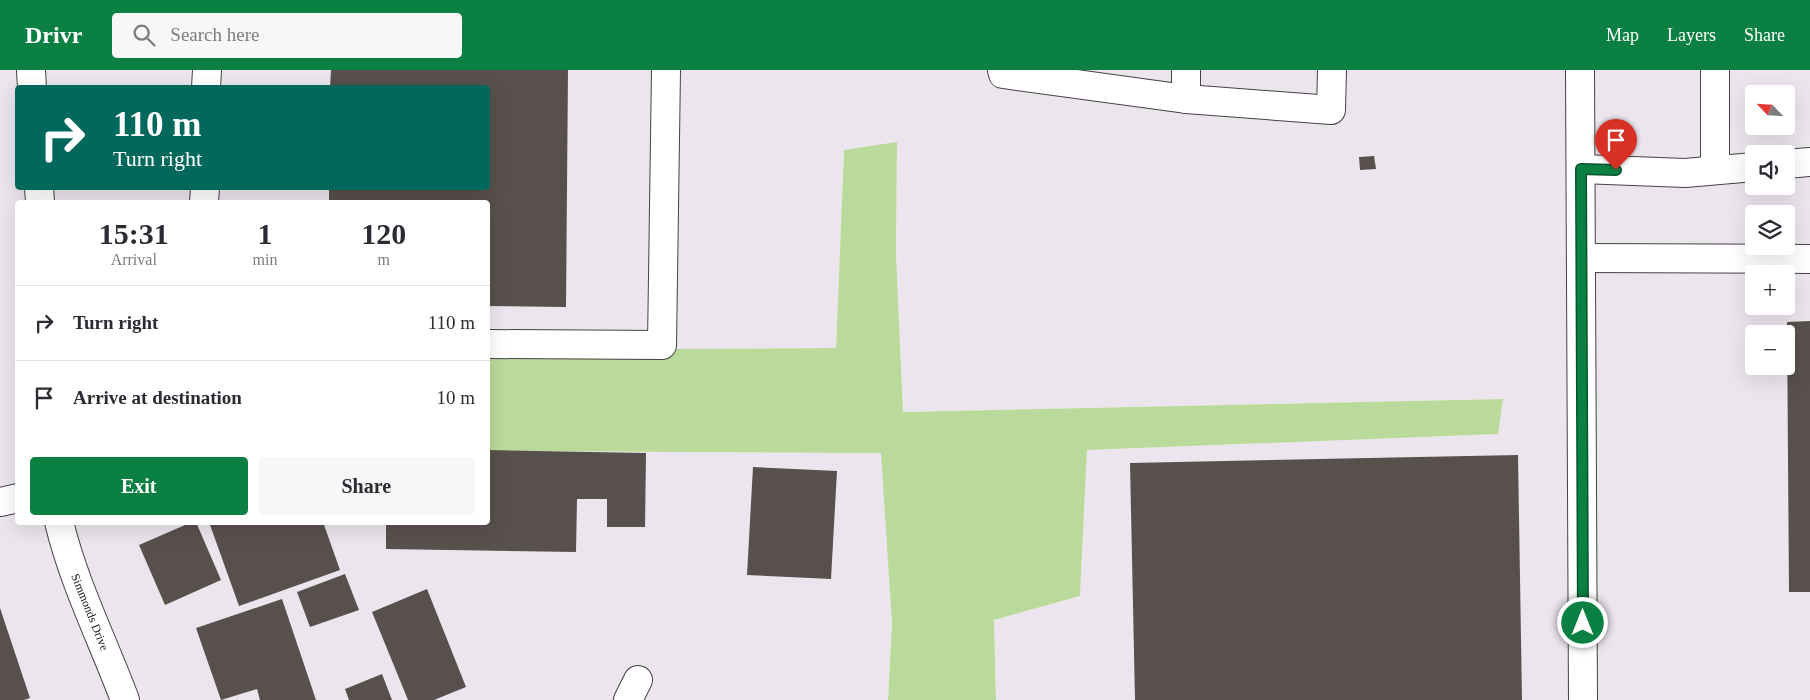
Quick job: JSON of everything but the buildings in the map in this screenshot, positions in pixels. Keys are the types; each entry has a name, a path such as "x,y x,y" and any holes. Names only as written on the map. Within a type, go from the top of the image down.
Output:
{"street":[{"path":"31,70 32,85"},
{"path":"206,85 207,70"},
{"path":"490,344 662,345 666,70"},
{"path":"1002,70 1003,74 1186,99 1331,110 1332,70"},
{"path":"1186,70 1186,99"},
{"path":"1580,70 1583,700"},
{"path":"1715,70 1715,170"},
{"path":"1795,163 1810,162"},
{"path":"1581,169 1685,173 1745,168"},
{"path":"1582,258 1810,259"},
{"path":"0,502 15,499"},
{"name":"Simmonds Drive","path":"60,525 67,554 125,700"}],"shaded area":[{"path":"0,70 1810,70 1810,700 996,700 994,620 1080,596 1087,450 1497,434 1503,399 903,412 896,254 897,143 844,150 836,348 490,350 490,200 15,200 15,525 490,525 490,451 882,453 892,623 888,700 0,700"}],"green space":[{"path":"897,142 896,254 903,412 1503,399 1498,434 1087,450 1080,596 994,620 996,700 888,700 892,623 881,453 490,451 490,350 836,348 844,150"}],"route":[{"path":"1583,623 1581,169 1616,170"}]}
